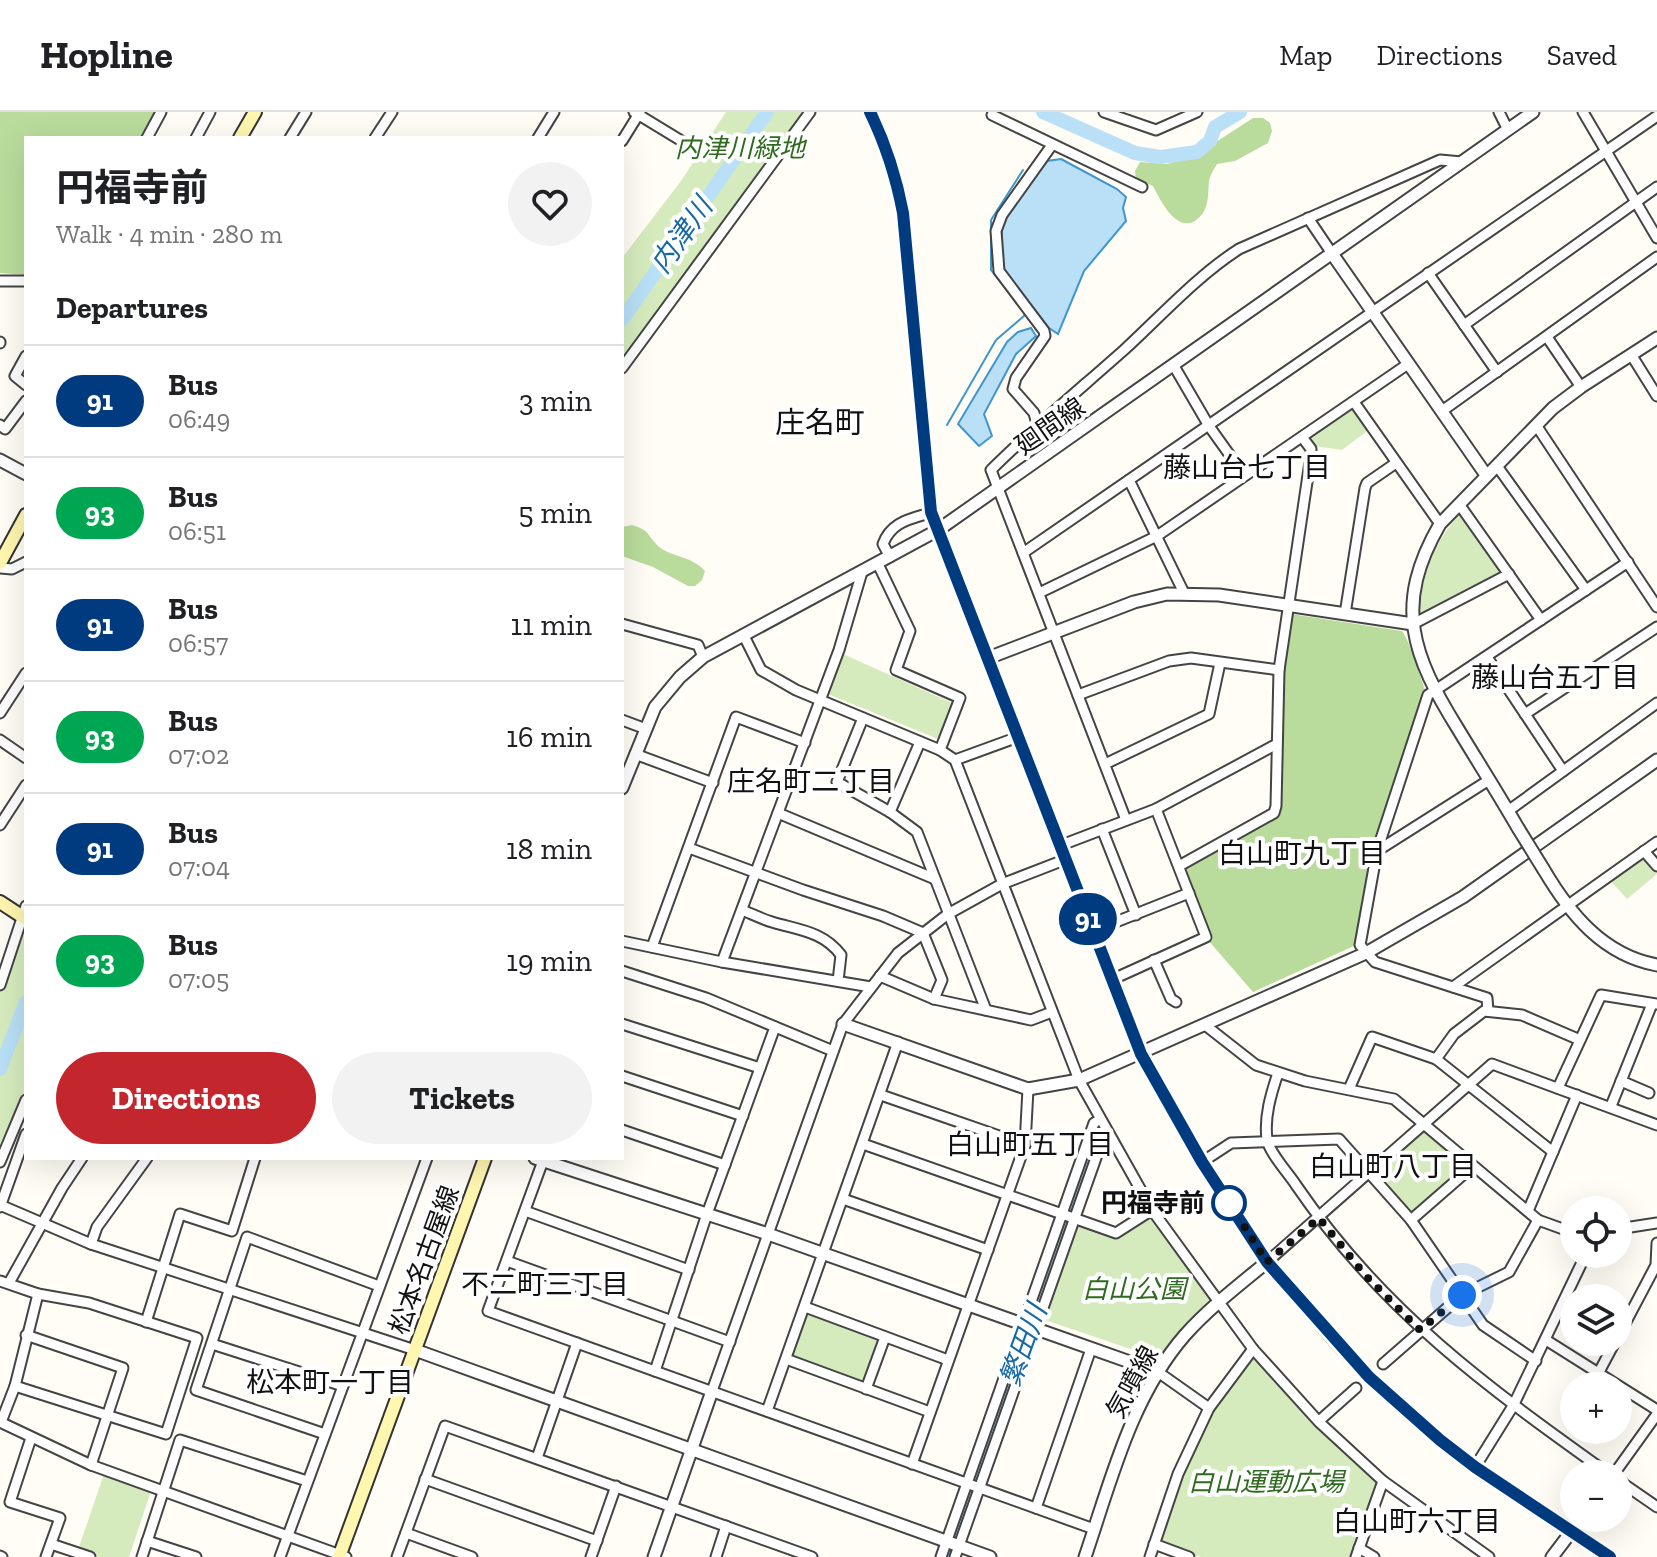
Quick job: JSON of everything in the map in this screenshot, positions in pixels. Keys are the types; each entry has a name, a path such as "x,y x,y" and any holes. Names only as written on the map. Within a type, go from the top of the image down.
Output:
{"main road":[{"path":"241,136 255,112"},
{"path":"870,112 886,145 903,213 931,512 1141,1054 1202,1162 1267,1262 1369,1377 1440,1440 1560,1525"},
{"path":"0,566 24,519"},
{"path":"0,902 24,914"},
{"name":"松本名古屋線","path":"341,1556 484,1160"},
{"path":"1571,1532 1610,1557"}],"street":[{"path":"148,136 161,112"},
{"path":"197,136 210,112"},
{"path":"291,136 306,112"},
{"path":"376,136 392,112"},
{"path":"539,136 554,112"},
{"path":"624,365 810,112"},
{"path":"1104,112 1156,130 1197,112"},
{"path":"1499,112 1508,130"},
{"name":"廻間線","path":"624,783 655,707 667,691 703,657 938,530 1533,112"},
{"path":"1583,112 1657,238"},
{"path":"624,138 638,113 685,143"},
{"path":"990,113 1142,187"},
{"path":"1023,553 1657,116"},
{"path":"1037,424 1034,413 1013,389 1016,378 1045,336 1044,331 999,271 996,231 1002,215 1052,145"},
{"path":"1126,820 991,470 1037,424 1220,261 1239,249 1440,160 1462,162"},
{"path":"1464,325 1657,187"},
{"path":"1308,218 1486,475"},
{"path":"1442,411 1657,257"},
{"path":"1428,273 1497,372"},
{"path":"0,281 24,281"},
{"path":"1547,337 1581,387"},
{"path":"1657,338 1581,387 1536,425 1440,524 1418,574 1413,624 1419,656 1434,691 1566,906 1593,934 1612,948 1657,965"},
{"path":"1632,356 1657,396"},
{"path":"24,360 15,376 24,383"},
{"path":"1039,593 1157,536 1408,364"},
{"path":"1174,366 1209,426 1244,475"},
{"path":"1354,402 1440,524"},
{"path":"0,425 5,429 24,404"},
{"path":"1536,425 1657,607"},
{"path":"1179,866 1274,813 1279,670 1311,455 1311,449 1302,437"},
{"path":"0,460 24,473"},
{"path":"1345,614 1365,488 1367,483 1396,463"},
{"path":"1497,466 1586,590"},
{"path":"1129,480 1184,593"},
{"path":"1459,504 1541,620"},
{"path":"890,557 883,544 884,538 902,521 923,515"},
{"path":"1488,1011 1487,998 1375,962 1360,945 1377,851 1428,695 1628,562"},
{"path":"0,566 12,569 24,563"},
{"path":"878,564 910,631 896,670 960,698 940,750"},
{"path":"722,962 839,650 862,572"},
{"path":"988,658 1134,602 1167,594 1219,595 1413,624 1509,574"},
{"path":"624,625 698,645 703,657"},
{"path":"1525,714 1657,627"},
{"path":"744,636 761,670 796,690 940,750 955,760 1079,1080 1152,1210 1253,1349 1319,1421 1383,1481 1484,1556"},
{"path":"1487,657 1563,771"},
{"path":"1078,695 1169,661 1191,658 1279,670"},
{"path":"1105,764 1209,714 1220,663"},
{"path":"0,713 24,677"},
{"path":"1508,811 1657,703"},
{"path":"652,947 736,717 805,743"},
{"path":"863,718 837,782 890,812 917,832 986,1010"},
{"path":"624,721 646,729"},
{"path":"955,760 1018,737"},
{"path":"0,740 24,757"},
{"path":"890,812 920,742"},
{"path":"1059,846 1156,809 1277,744"},
{"path":"635,754 713,783"},
{"path":"843,1024 1028,1089 1079,1080 1366,953 1463,897 1657,760"},
{"path":"1377,851 1489,780"},
{"path":"0,825 24,788"},
{"path":"1111,980 1206,937 1156,809"},
{"path":"778,813 935,879"},
{"path":"1102,829 1136,915"},
{"path":"1453,987 1657,842"},
{"path":"689,848 923,933 942,980 934,999"},
{"path":"1644,851 1657,866"},
{"path":"654,1557 843,1024 898,953 948,914 1002,884 1064,860"},
{"path":"1093,931 1189,893"},
{"path":"742,910 771,922 806,929 836,949 841,955 838,981"},
{"path":"0,985 24,918"},
{"path":"624,942 871,987"},
{"path":"1154,960 1171,999 1176,1002"},
{"path":"624,972 706,998 833,1051"},
{"path":"880,976 934,999 1031,1020 1052,1012"},
{"path":"1558,1088 1601,995 1654,1004 1611,1106"},
{"path":"1436,1059 1454,1034 1484,1011 1522,1015 1580,1040"},
{"path":"624,1025 760,1068"},
{"path":"1205,1025 1256,1065 1278,1073 1394,1099 1538,1220 1560,1228"},
{"path":"655,1371 707,1214 775,1027"},
{"path":"1349,1089 1372,1037 1436,1059 1553,1152"},
{"path":"767,1411 898,1042"},
{"path":"1267,1262 1492,1064 1657,1125"},
{"path":"1278,1073 1268,1106 1267,1142 1319,1218 1365,1275 1420,1330 1513,1406 1592,1460"},
{"path":"624,1077 743,1116"},
{"path":"1621,1081 1646,1088"},
{"path":"912,1464 1025,1145 1028,1089"},
{"path":"881,1095 1025,1145"},
{"path":"1528,1211 1577,1095"},
{"path":"0,1162 24,1105"},
{"path":"957,1551 1063,1214 1094,1123 1099,1120"},
{"path":"624,1131 725,1165"},
{"path":"941,1557 966,1483 1075,1218 1103,1138 1108,1136"},
{"path":"1202,1162 1231,1143 1339,1139 1411,1220 1483,1325 1536,1361"},
{"path":"24,1140 0,1206 91,1244 415,1350 947,1541 957,1551 990,1557"},
{"path":"863,1144 1116,1233 1152,1210"},
{"path":"15,1386 166,1434 197,1338 89,1303 38,1294 4,1282 81,1160"},
{"path":"91,1244 97,1227 146,1160"},
{"path":"146,1322 180,1214 232,1231 254,1160"},
{"path":"280,1557 426,1160"},
{"path":"541,1160 488,1311 1094,1529"},
{"path":"544,1160 768,1234 1158,1372 1209,1408"},
{"path":"1411,1220 1473,1166"},
{"path":"843,1199 988,1250"},
{"path":"525,1211 689,1270"},
{"path":"1383,1364 1462,1295 1509,1272 1538,1220"},
{"path":"1632,1227 1657,1223"},
{"path":"325,1434 196,1390 247,1237 379,1286"},
{"path":"1632,1310 1656,1265 1657,1243"},
{"path":"507,1261 730,1342"},
{"name":"気噴線","path":"1085,1557 1126,1438 1158,1372 1185,1335 1267,1262"},
{"path":"1475,1467 1513,1406 1579,1268"},
{"path":"38,1294 15,1386 0,1422 91,1465 341,1556"},
{"path":"805,1307 948,1360"},
{"path":"26,1335 123,1368 91,1465"},
{"path":"866,1389 885,1337"},
{"path":"1546,1340 1599,1372 1608,1356"},
{"path":"537,1458 577,1343"},
{"path":"212,1344 343,1386"},
{"path":"1036,1508 1091,1349"},
{"path":"1150,1557 1178,1474 1209,1408 1253,1349"},
{"path":"786,1359 930,1412"},
{"path":"1319,1421 1356,1388"},
{"path":"1623,1460 1657,1412 1632,1395"},
{"path":"397,1557 445,1426 812,1557"},
{"path":"1648,1427 1657,1435"},
{"path":"31,1438 5,1500 60,1518 46,1557"},
{"path":"142,1557 180,1440 307,1481"},
{"path":"425,1479 597,1541"},
{"path":"1374,1557 1357,1553 1383,1481"},
{"path":"591,1557 616,1486"},
{"path":"1632,1490 1657,1507"},
{"path":"716,1557 726,1526"},
{"path":"1552,1557 1571,1532"},
{"path":"406,1533 472,1557"},
{"path":"147,1541 196,1557"},
{"path":"51,1544 90,1557"},
{"path":"1154,1544 1189,1557"}],"green space":[{"path":"0,112 156,112 142,136 24,136 24,275 0,273"},
{"name":"内津川緑地","path":"726,112 806,112 624,356 624,255 681,181"},
{"path":"1253,118 1263,118 1270,123 1272,131 1268,143 1235,161 1217,164 1210,179 1205,209 1195,221 1180,221 1167,209 1153,186 1136,179 1135,171 1140,162 1167,164 1196,155"},
{"path":"1352,410 1367,431 1342,450 1314,446 1308,439"},
{"path":"1459,515 1463,516 1502,571 1501,574 1423,615 1420,612 1421,599 1430,560 1442,536"},
{"path":"632,525 645,531 662,549 699,566 705,571 702,580 695,586 688,586 653,567 624,557 624,527"},
{"path":"1291,614 1402,631 1425,690 1401,764 1356,945 1253,992 1208,940 1184,870 1278,814 1283,671"},
{"path":"843,654 952,703 938,739 828,694"},
{"path":"1641,857 1657,874 1627,899 1609,879"},
{"path":"24,920 24,1093 0,1144 0,992"},
{"path":"1424,1132 1465,1164 1465,1168 1413,1213 1409,1213 1377,1177"},
{"name":"白山公園","path":"1152,1213 1211,1298 1157,1358 1045,1320 1079,1222 1118,1235"},
{"path":"809,1313 879,1338 866,1382 862,1384 793,1359 791,1355"},
{"name":"白山運動広場","path":"1254,1359 1314,1424 1376,1482 1351,1557 1201,1557 1163,1543 1183,1476 1214,1411"},
{"path":"104,1474 148,1490 150,1494 129,1557 100,1557 78,1550"}],"water":[{"path":"1061,159 1126,197 1123,208 1126,221 1084,271 1058,334 1049,328 1002,268 1002,223 1047,161"},
{"path":"1031,328 1036,336 1016,354 984,414 992,436 979,446 958,424 1007,342 1018,332"}],"waterway":[{"name":"内津川","path":"624,317 767,112"},
{"path":"1043,112 1135,153 1160,157 1197,152 1210,141 1215,127 1240,112"},
{"path":"947,425 996,340 1025,313 991,270 991,220 1023,170"},
{"name":"内津川","path":"0,1069 24,1007"},
{"name":"繁田川","path":"948,1557 1099,1132"}],"bus line":[{"name":"91","path":"870,112 886,145 903,213 931,512 1141,1054 1202,1162 1267,1262 1369,1377 1475,1467 1610,1557"}],"place":[{"name":"円福寺前","path":"1229,1203"}],"district":[{"name":"庄名町","path":"820,423"},
{"name":"藤山台七丁目","path":"1247,467"},
{"name":"藤山台五丁目","path":"1555,677"},
{"name":"庄名町二丁目","path":"811,781"},
{"name":"白山町九丁目","path":"1302,853"},
{"name":"白山町五丁目","path":"1030,1144"},
{"name":"白山町八丁目","path":"1393,1166"},
{"name":"不二町三丁目","path":"545,1284"},
{"name":"松本町一丁目","path":"330,1382"},
{"name":"白山町六丁目","path":"1417,1521"}],"route":[{"path":"1229,1203 1267,1262 1319,1218 1365,1275 1420,1330 1462,1295"}]}
